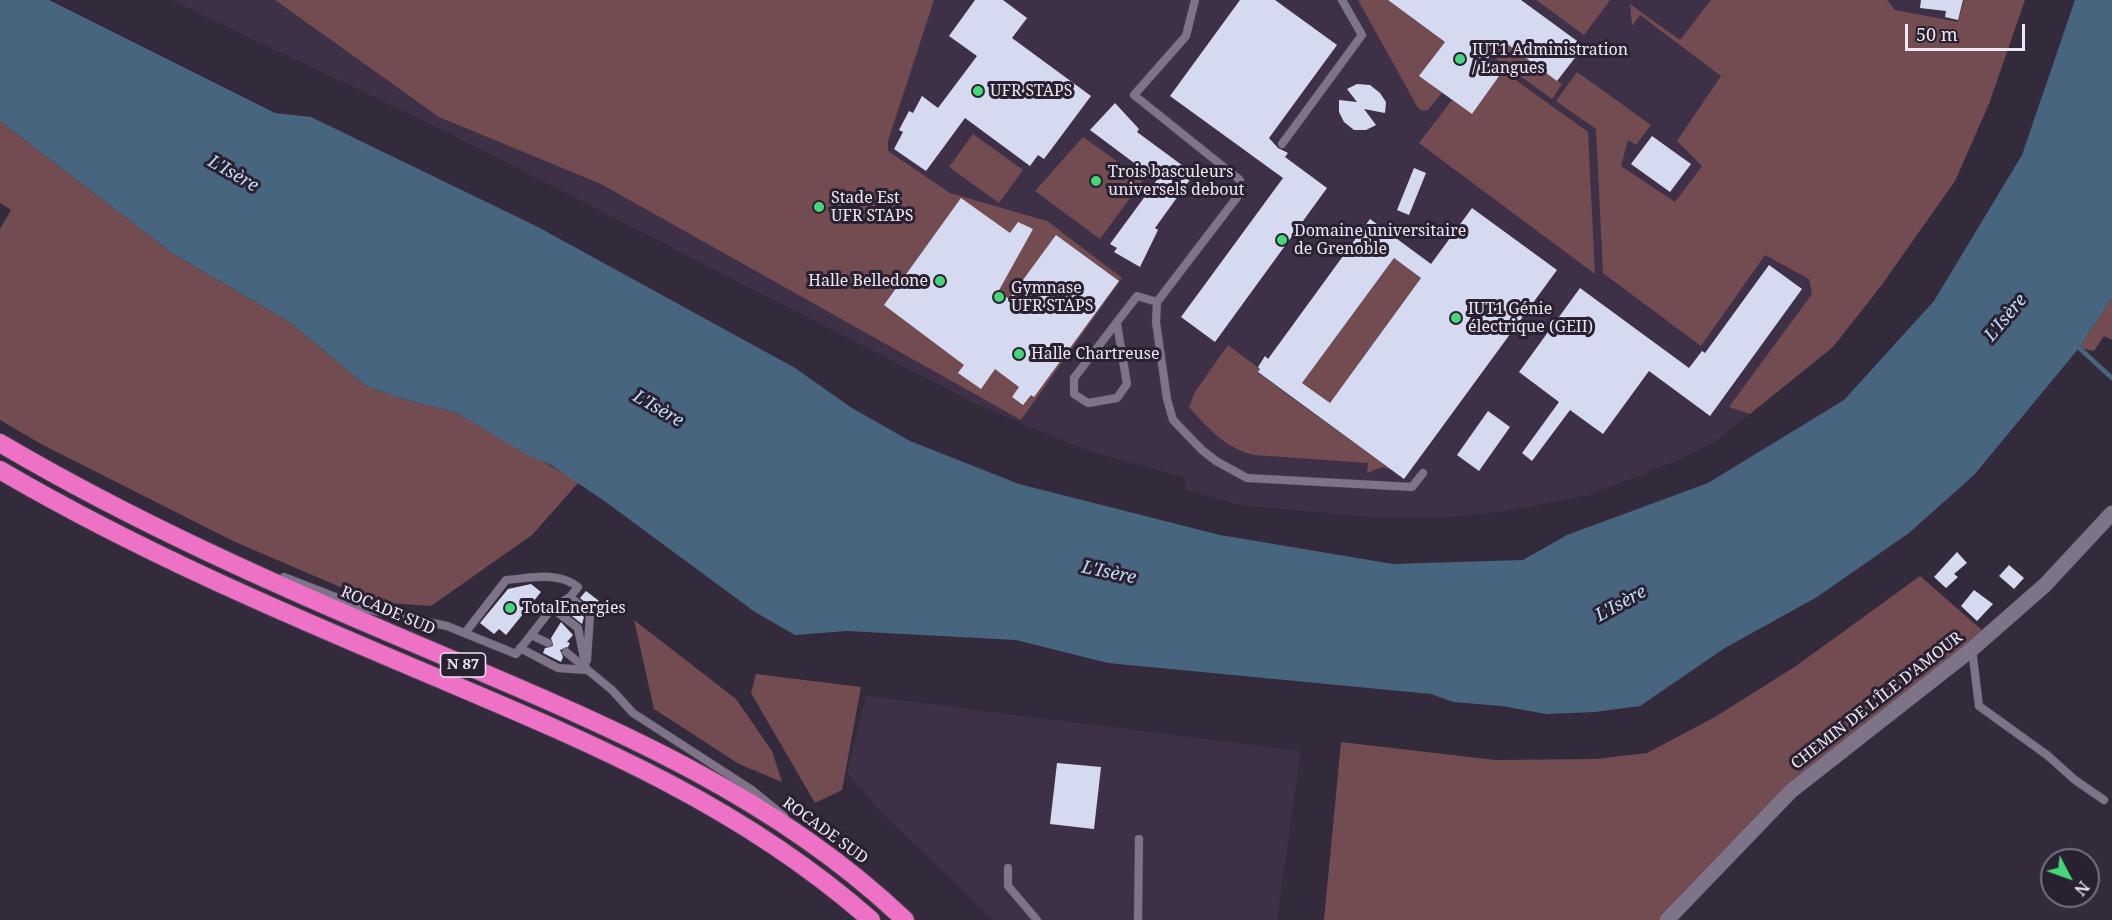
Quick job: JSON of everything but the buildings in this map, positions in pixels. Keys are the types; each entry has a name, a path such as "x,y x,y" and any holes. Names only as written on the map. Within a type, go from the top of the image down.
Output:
{"highway":[{"name":"ROCADE SUD","path":"0,443 130,514 289,590 556,704 670,756 751,802 831,856 905,920"},
{"name":"N 87","path":"0,470 189,569 608,751 673,783 781,849 872,920"}],"street":[{"name":"CHEMIN DE L'ÎLE D'AMOUR","path":"1667,920 1791,791 1972,649 2044,585 2112,513"}],"lane":[{"path":"1195,0 1186,36 1134,95 1240,180 1241,192 1157,302 1156,322 1167,399 1173,420 1216,461 1247,478 1412,487 1423,473"},
{"path":"1282,144 1362,35 1342,0"},
{"path":"1117,324 1127,384 1117,398 1088,403 1074,394 1074,378 1137,296 1157,302"},
{"path":"130,514 366,609 447,626 516,654 552,608 570,597 578,587 568,579 546,576 506,580 465,633"},
{"path":"570,597 590,614 586,670"},
{"path":"552,608 578,628 586,670"},
{"path":"531,634 548,643"},
{"path":"520,648 558,668 586,670"},
{"path":"1972,649 1979,706 2047,755 2074,780 2104,800"},
{"path":"566,652 612,690 633,713 752,790 831,856"},
{"path":"1137,920 1139,839"},
{"path":"1008,868 1008,886 1036,920"}],"shaded area":[{"name":"Domaine universitaire de Grenoble","path":"171,0 2021,0 1744,412 1750,414 1716,441 1676,461 1590,495 1500,512 1452,517 1368,517 1239,505 1187,490 1184,477 1088,451 980,406 447,132"},
{"name":"Stade Est UFR STAPS","path":"275,0 934,0 888,141 888,151 950,193 1047,221 1122,278 1021,420 601,184 439,117"},
{"path":"1358,0 1388,0 1445,42 1420,76 1442,93 1428,110 1423,111 1418,108"},
{"path":"1536,0 1610,0 1584,35"},
{"path":"1711,0 1887,0 1895,10 1958,22 1964,0 2025,0 1989,104 1955,181 1881,286 1833,347 1750,414 1729,407 1812,294 1809,279 1765,255 1701,346 1603,273 1596,129 1556,101 1577,72 1651,125 1636,145 1628,140 1621,166 1675,202 1702,166 1677,141 1721,76 1640,15 1632,26 1630,4 1680,40"},
{"path":"1502,40 1562,84 1552,99 1491,55"},
{"path":"1503,71 1588,132 1595,274 1419,143 1452,100 1472,114"},
{"path":"0,121 172,253 291,323 366,386 399,398 457,413 579,482 532,535 431,606 375,602 233,541 41,444 0,420 0,229 11,210 0,203"},
{"path":"973,134 1023,170 999,203 949,167"},
{"path":"1083,137 1143,180 1100,239 1035,191"},
{"path":"1394,258 1421,278 1330,403 1302,383"},
{"path":"2112,298 2112,340 2104,336 2094,351 2079,348"},
{"path":"1228,345 1260,369 1258,373 1390,469 1382,467 1367,473 1368,463 1254,455 1234,448 1218,436 1189,407 1195,392"},
{"path":"1920,576 1983,631 1838,754 1667,920 1324,920 1341,742 1495,760 1595,759 1647,753 1715,717 1796,666"},
{"path":"634,620 736,699 772,751 782,782 739,764 654,709"},
{"path":"756,674 861,687 842,790 815,803 751,693"},
{"path":"866,696 1301,751 1277,920 993,920 879,810 847,772"}],"water":[{"name":"L'Isère","path":"0,0 49,0 275,113 311,117 538,227 795,368 852,408 910,441 1019,484 1220,535 1393,564 1523,560 1567,535 1708,483 1844,400 1934,301 2022,155 2075,0 2112,0 2112,298 2079,348 1974,475 1909,533 1817,597 1725,648 1640,706 1595,712 1546,714 1502,706 1453,702 1431,694 1108,663 1016,640 847,631 795,635 755,612 603,500 551,465 529,456 457,413 399,398 366,386 291,323 172,253 0,121"}],"waterway":[{"path":"2076,345 2112,378"}],"place":[{"name":"IUT1 Administration / Langues","path":"1460,59"},
{"name":"UFR STAPS","path":"978,91"},
{"name":"Trois basculeurs universels debout","path":"1096,181"},
{"name":"Stade Est UFR STAPS","path":"819,207"},
{"name":"Domaine universitaire de Grenoble","path":"1282,240"},
{"name":"Halle Belledone","path":"940,281"},
{"name":"Gymnase UFR STAPS","path":"999,297"},
{"name":"IUT1 Génie électrique (GEII)","path":"1456,318"},
{"name":"Halle Chartreuse","path":"1019,354"},
{"name":"TotalEnergies","path":"510,608"}]}
